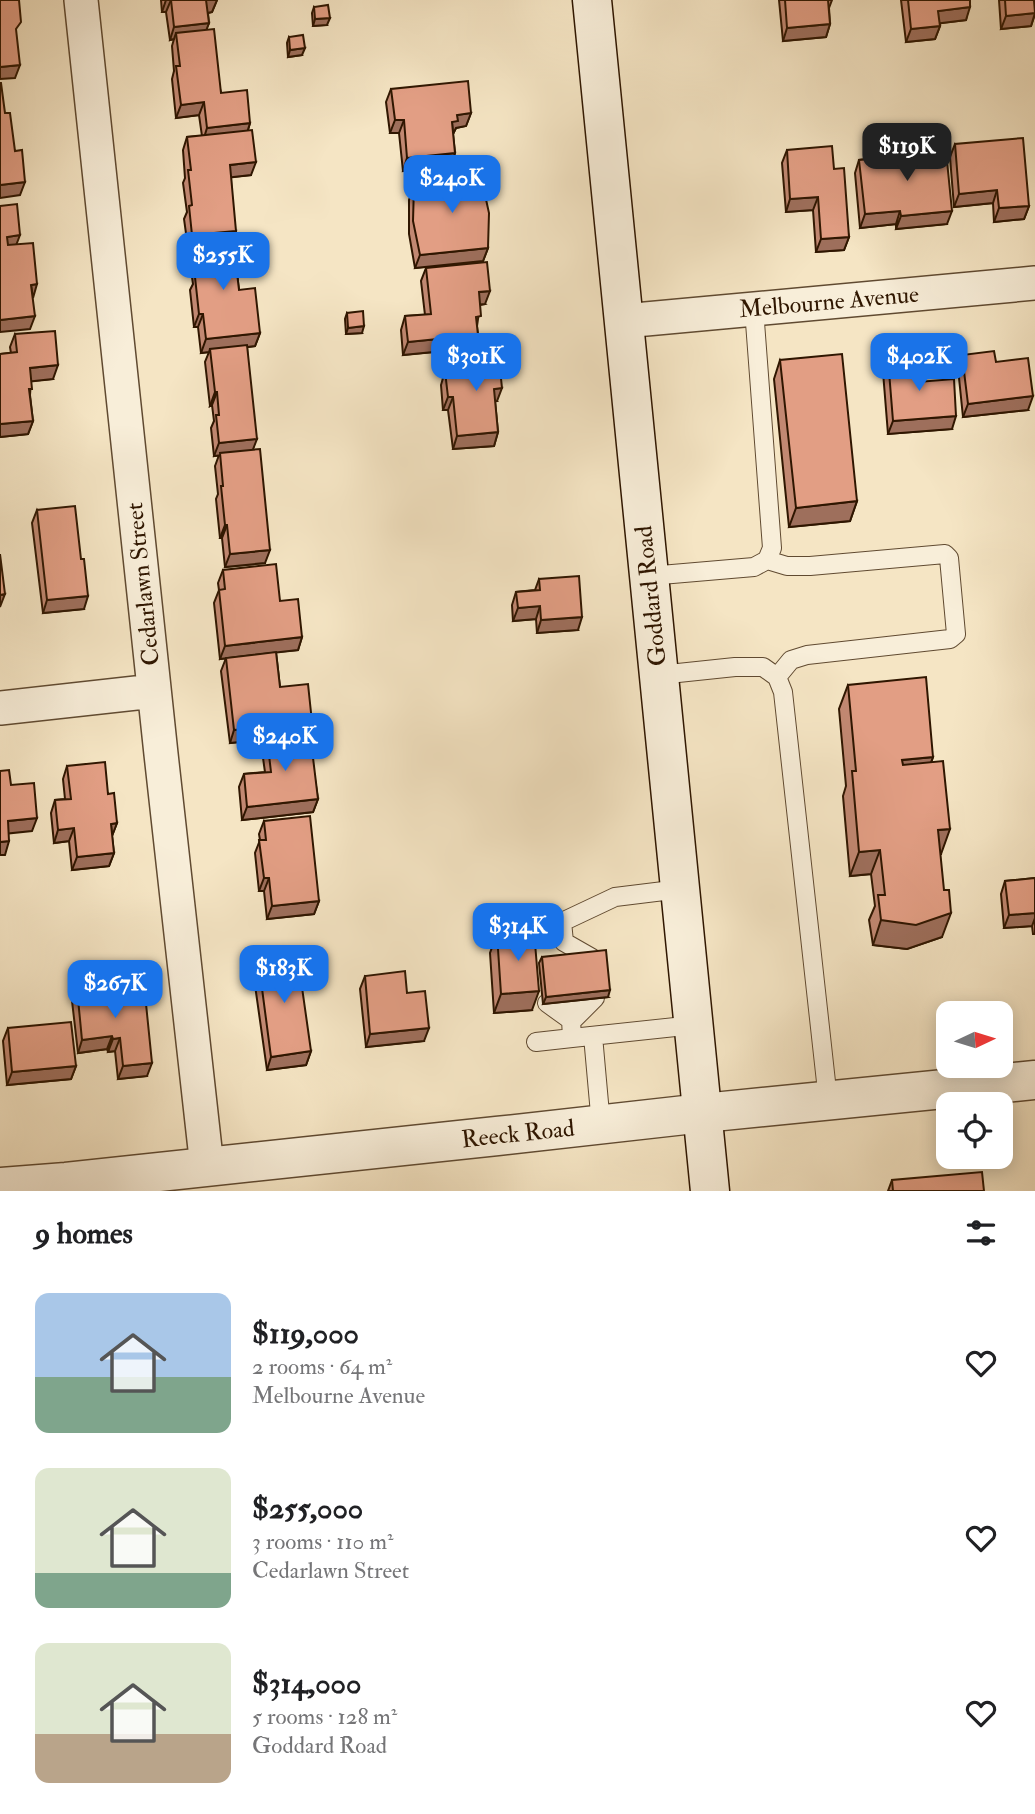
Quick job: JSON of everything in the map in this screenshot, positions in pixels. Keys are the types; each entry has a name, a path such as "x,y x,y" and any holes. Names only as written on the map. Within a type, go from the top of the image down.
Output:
{"main road":[{"name":"Goddard Road","path":"592,0 710,1191"},
{"name":"Reeck Road","path":"0,1186 66,1182 1035,1080"}],"street":[{"name":"Cedarlawn Street","path":"81,0 207,1167"},
{"name":"Melbourne Avenue","path":"624,321 1035,283"},
{"path":"0,708 154,691"}],"lane":[{"path":"649,576 754,567 766,561 772,548 754,309"},
{"path":"766,561 787,566 810,566 945,554 949,558 955,621 956,634 950,639 807,655 791,660 776,677"},
{"path":"659,675 735,667 763,667 776,677 783,692 828,1100"},
{"path":"559,958 564,942 562,922 615,897 680,889"},
{"path":"564,942 592,958"},
{"path":"536,1042 572,1030 595,998"},
{"path":"570,1001 572,1030"},
{"path":"547,1003 572,1030 593,1037 694,1025"},
{"path":"593,1037 601,1125"}],"building":[{"path":"0,0 19,0 21,22 16,29 20,65 0,67"},
{"path":"171,0 206,0 209,23 174,27"},
{"path":"785,0 828,0 830,24 787,28"},
{"path":"908,0 970,0 970,7 938,11 940,26 911,29"},
{"path":"1005,0 1034,0 1035,13 1006,16"},
{"path":"328,5 330,18 315,19 314,7"},
{"path":"214,29 221,93 247,90 250,123 207,128 204,102 181,105 176,66 180,66 176,33"},
{"path":"303,35 305,48 290,50 289,37"},
{"path":"468,81 471,113 457,115 458,121 452,122 455,153 407,158 404,120 395,120 391,89"},
{"path":"0,83 5,113 10,113 15,151 22,150 25,182 0,185"},
{"path":"252,130 256,162 230,165 236,231 192,235 188,170 191,170 187,137"},
{"path":"1023,138 1029,206 999,208 997,190 959,194 955,144"},
{"path":"832,146 834,169 844,168 849,237 821,239 818,197 790,199 787,150"},
{"path":"920,148 921,153 946,151 952,211 901,216 900,211 865,214 859,160 889,157 888,151"},
{"path":"480,172 489,213 488,248 420,255 413,221 414,186 446,183 445,176"},
{"path":"17,204 20,235 7,237 8,245 33,243 37,284 31,285 35,316 0,320 0,206"},
{"path":"233,238 239,290 255,288 260,333 206,339 203,314 199,314 194,243"},
{"path":"487,262 490,291 479,292 481,316 476,317 478,335 408,342 405,316 431,314 426,268"},
{"path":"363,311 364,326 348,328 347,313"},
{"path":"55,331 58,365 30,368 32,389 29,389 33,421 0,424 0,354 17,352 15,334"},
{"path":"247,345 257,439 219,443 217,392 210,349"},
{"path":"498,350 502,388 494,389 498,432 457,436 453,397 448,397 445,371 465,370 463,353"},
{"path":"994,351 996,362 1028,358 1033,396 968,404 962,355"},
{"path":"842,354 857,501 796,508 780,360"},
{"path":"916,357 918,382 954,379 956,416 893,421 888,359"},
{"path":"260,449 270,550 230,554 221,486 220,453"},
{"path":"75,506 88,596 47,600 37,510"},
{"path":"0,554 5,594 0,595"},
{"path":"276,564 280,601 298,599 302,637 225,646 219,590 225,589 223,570"},
{"path":"579,576 582,617 541,620 540,606 518,608 516,592 540,590 539,579"},
{"path":"276,652 280,687 308,684 312,722 234,730 226,658"},
{"path":"926,677 933,757 902,760 903,765 943,761 950,829 938,830 944,890 949,890 951,913 916,925 881,920 878,895 885,895 880,850 859,852 852,771 856,771 848,685"},
{"path":"310,733 318,799 247,807 244,774 271,772 267,738"},
{"path":"105,762 108,794 114,793 117,823 111,824 114,853 77,857 74,828 58,830 55,800 71,799 67,766"},
{"path":"9,770 11,785 34,783 37,818 8,821 9,841 0,842 0,771"},
{"path":"310,816 319,901 272,906 269,878 264,878 259,840 266,840 264,821"},
{"path":"1035,878 1035,913 1009,915 1005,881"},
{"path":"534,931 539,991 501,994 497,934"},
{"path":"606,950 610,990 546,997 542,957"},
{"path":"297,952 311,1051 271,1057 258,958"},
{"path":"405,971 407,993 425,991 429,1028 370,1034 365,976"},
{"path":"95,976 97,992 114,990 114,997 145,994 152,1063 123,1066 120,1038 113,1039 112,1036 82,1040 76,978"},
{"path":"71,1022 76,1066 12,1072 8,1028"},
{"path":"982,1172 984,1191 893,1191 892,1180"}]}
